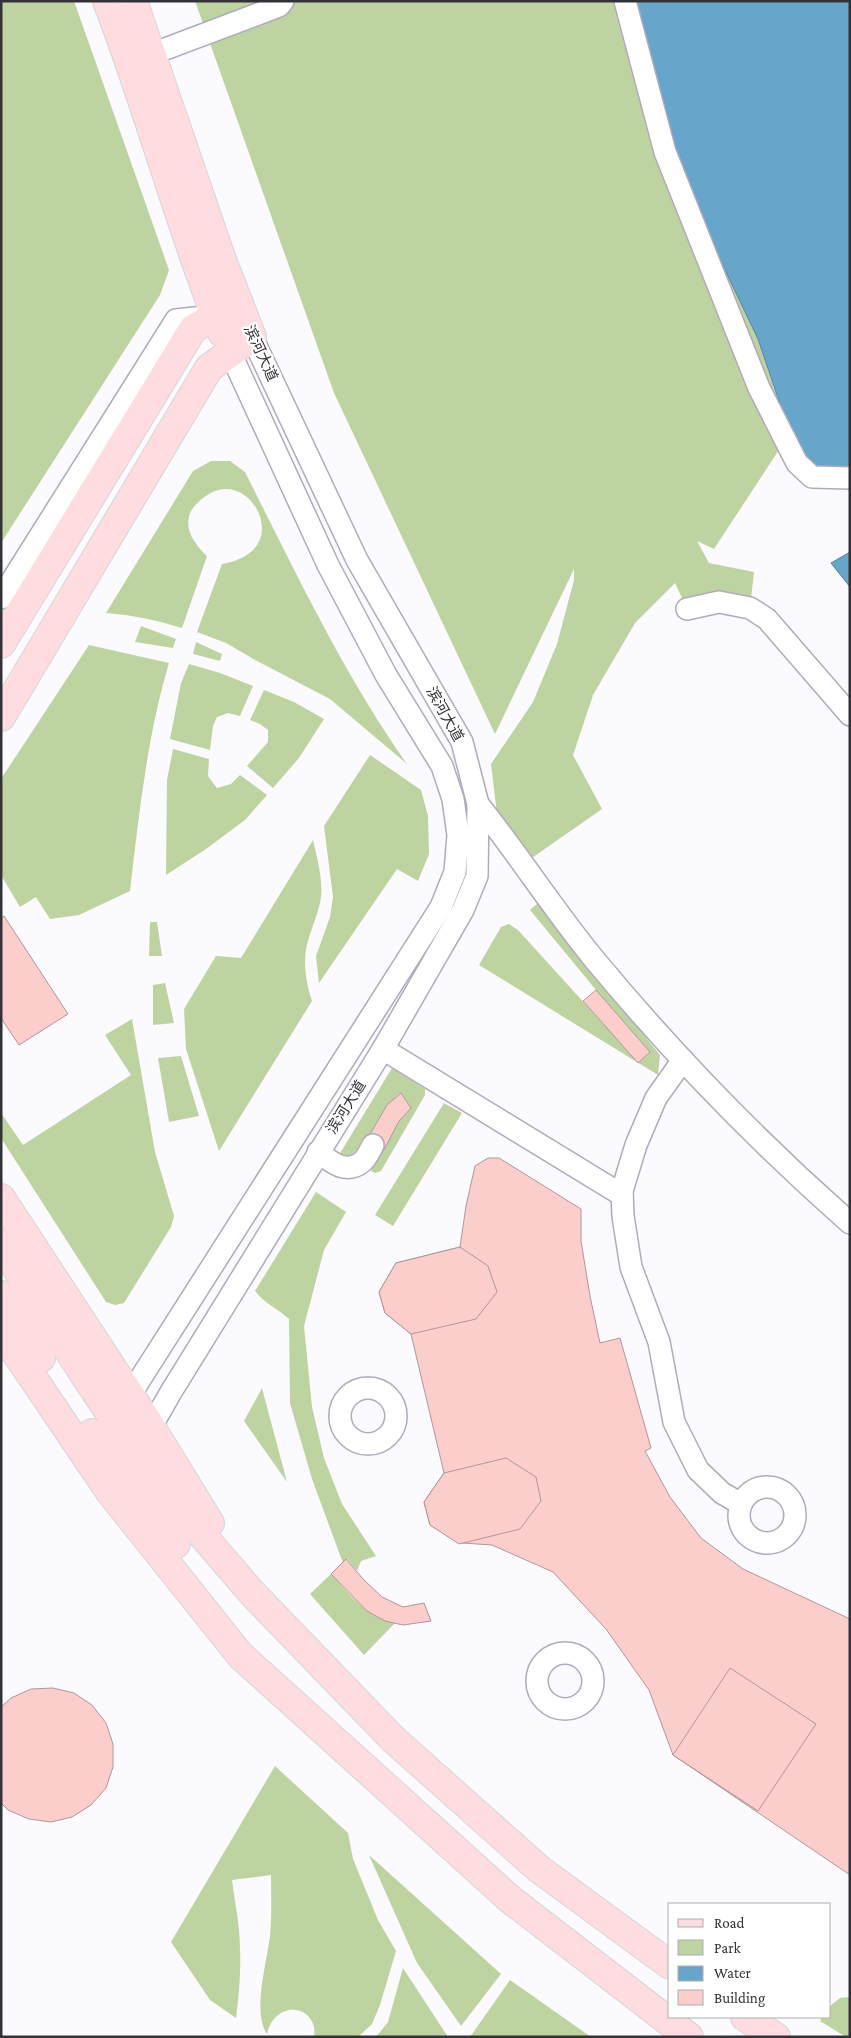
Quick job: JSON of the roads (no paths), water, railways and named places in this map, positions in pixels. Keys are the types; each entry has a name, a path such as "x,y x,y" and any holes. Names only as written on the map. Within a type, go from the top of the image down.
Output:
{"main road":[{"name":"滨河大道","path":"107,1 123,43 198,270 252,337"},
{"name":"滨河大道","path":"133,1 222,260 230,352"},
{"path":"1,644 193,329 227,308"},
{"path":"1,717 209,368 252,337"},
{"path":"1,1198 151,1427 252,1593"},
{"path":"1,1244 85,1376 155,1480 252,1593 393,1739 539,1869 668,1964"},
{"path":"1,1295 72,1408 162,1527 256,1646 375,1777"},
{"path":"1,1331 110,1492 240,1655 511,1900 690,2037"},
{"path":"747,2018 776,2037"}],"street":[{"path":"152,54 279,6 283,1"},
{"path":"625,1 665,152 759,388 797,462 812,478 850,478"},
{"path":"1,598 176,320 227,308"},
{"name":"滨河大道","path":"151,1427 318,1152 383,1049 463,910 477,876 478,804 462,742 357,560 252,337"},
{"name":"滨河大道","path":"130,1394 441,906 455,872 457,826 453,799 442,766 386,674 328,566 230,352"},
{"path":"687,609 719,602 750,608 767,619 850,715"},
{"path":"478,804 593,958 683,1060 770,1148 850,1223"},
{"path":"383,1049 622,1195"},
{"path":"683,1060 656,1098 636,1145 622,1195 623,1216 631,1267 659,1342 674,1422 698,1470 722,1493 741,1504"},
{"path":"318,1152 334,1165 349,1168 362,1162 373,1145"}],"water":[{"path":"632,1 850,1 850,471 817,473 790,433 758,339 685,186"},
{"path":"850,552 850,587 831,563"}]}
